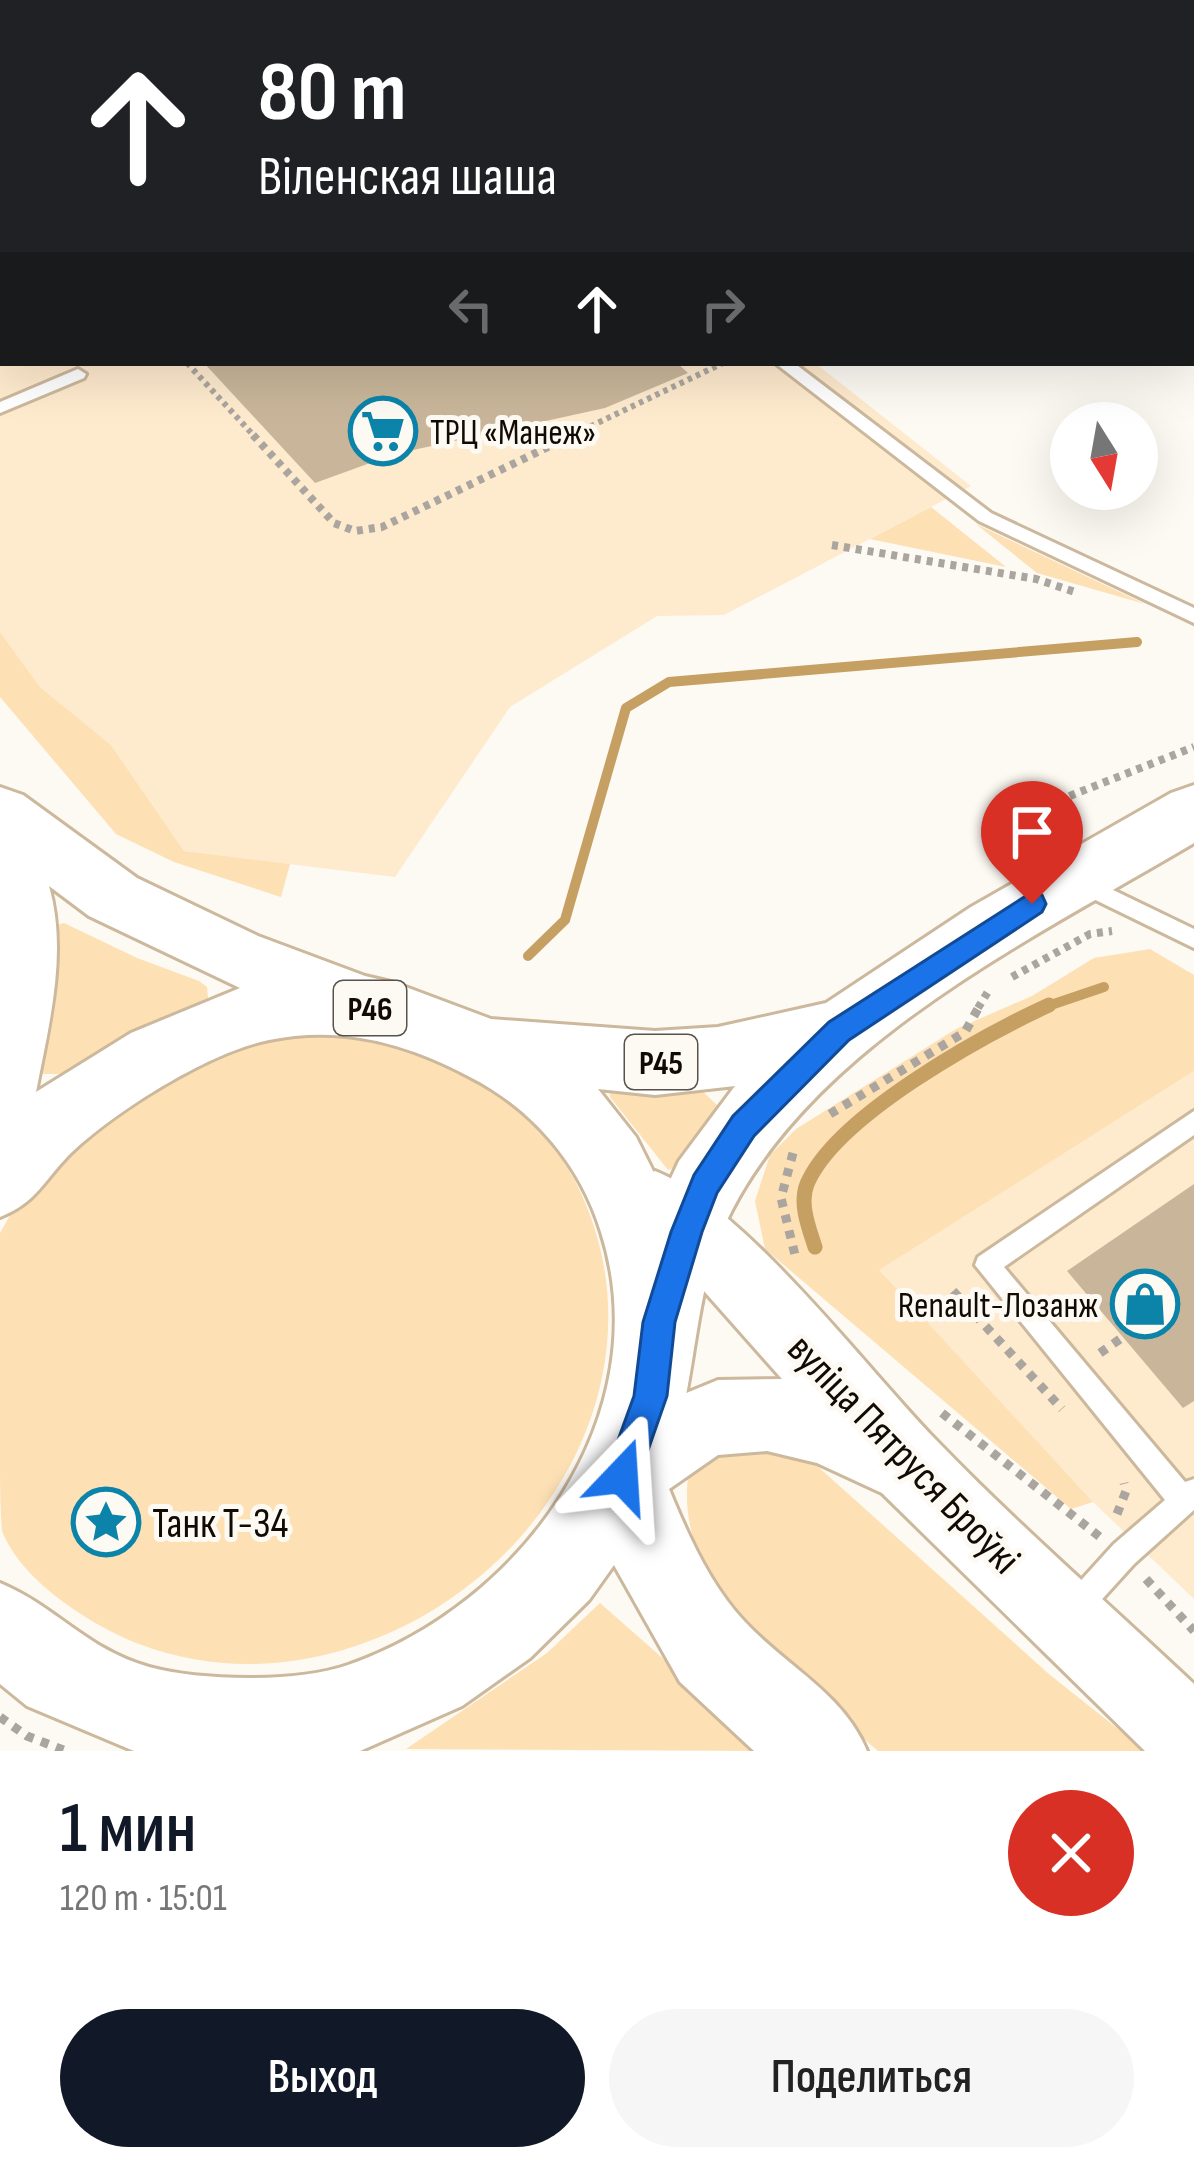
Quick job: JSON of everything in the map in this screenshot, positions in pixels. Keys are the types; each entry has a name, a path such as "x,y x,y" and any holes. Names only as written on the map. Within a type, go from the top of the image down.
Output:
{"main road":[{"name":"Р46","path":"0,813 113,897 234,956 481,1045 538,1077 575,1112 615,1168 646,1233 659,1322 651,1396 622,1476 574,1556 513,1621 437,1675 350,1710 249,1723 148,1712"},
{"name":"Р45","path":"659,1322 705,1185 744,1126 839,1031 1070,878 1186,820"},
{"path":"0,829 24,915 19,1000 0,1092"},
{"name":"Р46","path":"0,1182 14,1161 87,1093 166,1048 264,1010 376,1008"},
{"name":"Р45","path":"481,1045 655,1063 718,1058 839,1031"},
{"path":"0,1132 87,1093"},
{"name":"вуліца Пятруся Броўкі","path":"615,1168 729,1268 911,1469 1194,1741"},
{"path":"821,1751 711,1651 654,1559 622,1476 694,1426 739,1414 790,1414 911,1469"},
{"name":"Р46","path":"0,1627 58,1675 254,1751"}],"lane":[{"path":"787,366 985,517 1194,616"},
{"path":"0,408 78,374"},
{"path":"1070,878 1194,939"},
{"path":"1069,1616 1124,1554 1188,1496 987,1265 1194,1122"}],"path":[{"path":"190,366 334,523 355,531 382,527 717,366"},
{"path":"832,545 1036,580 1093,598"},
{"path":"1016,824 1072,795 1194,747"},
{"path":"952,1291 1076,1424"},
{"path":"1070,1516 1105,1527 1114,1520 1126,1491 1122,1470"},
{"path":"0,1717 27,1736 66,1751"}],"shaded area":[{"path":"0,366 819,366 971,486 724,615 657,616 510,707 395,877 184,851 111,745 40,687 0,632"},
{"path":"931,507 1006,567 870,539"},
{"path":"976,524 1145,604 1037,573"},
{"path":"0,632 40,687 111,745 184,851 290,864 281,897 174,862 116,834 0,697"},
{"path":"64,923 199,981 207,987 208,998 62,1074 43,1074 39,1066 54,926"},
{"path":"1150,949 1194,975 1194,1071 879,1270 1093,1502 1071,1509 765,1249 755,1201 770,1155 796,1129 956,1029 1032,996 1094,958"},
{"path":"330,1035 410,1048 458,1066 517,1106 563,1161 601,1254 608,1328 597,1399 570,1466 529,1527 476,1580 413,1621 343,1650 292,1661 241,1664 164,1652 120,1636 60,1600 25,1568 2,1531 0,1233 24,1191 64,1143 217,1050 274,1038"},
{"path":"1194,1071 1194,1599 1093,1502 878,1270"},
{"path":"610,1088 699,1088 720,1108 680,1166 668,1170 610,1097"},
{"path":"739,1441 805,1455 1050,1675 1146,1751 878,1751 811,1694 745,1628 717,1591 698,1551 688,1509 690,1465"},
{"path":"600,1603 768,1751 406,1749 547,1653"}],"building":[{"name":"ТРЦ «Манеж»","path":"207,366 680,366 688,373 605,408 395,454 315,483"},
{"name":"Renault-Лозанж","path":"1194,1184 1194,1401 1183,1408 1067,1271"}],"waterway":[{"path":"528,956 565,920 626,708 669,682 1137,642"},
{"path":"1045,1007 1104,987"},
{"path":"1045,1007 1049,1005"},
{"path":"815,1247 804,1200 807,1184 823,1158 848,1132 914,1081 1045,1007"}],"place":[{"name":"ТРЦ «Манеж»","path":"383,431"},
{"name":"Renault-Лозанж","path":"1145,1304"},
{"name":"Танк Т-34","path":"106,1522"}],"route":[{"path":"622,1476 651,1396 659,1322 687,1232 705,1185 744,1126 839,1031 1032,904"}]}
